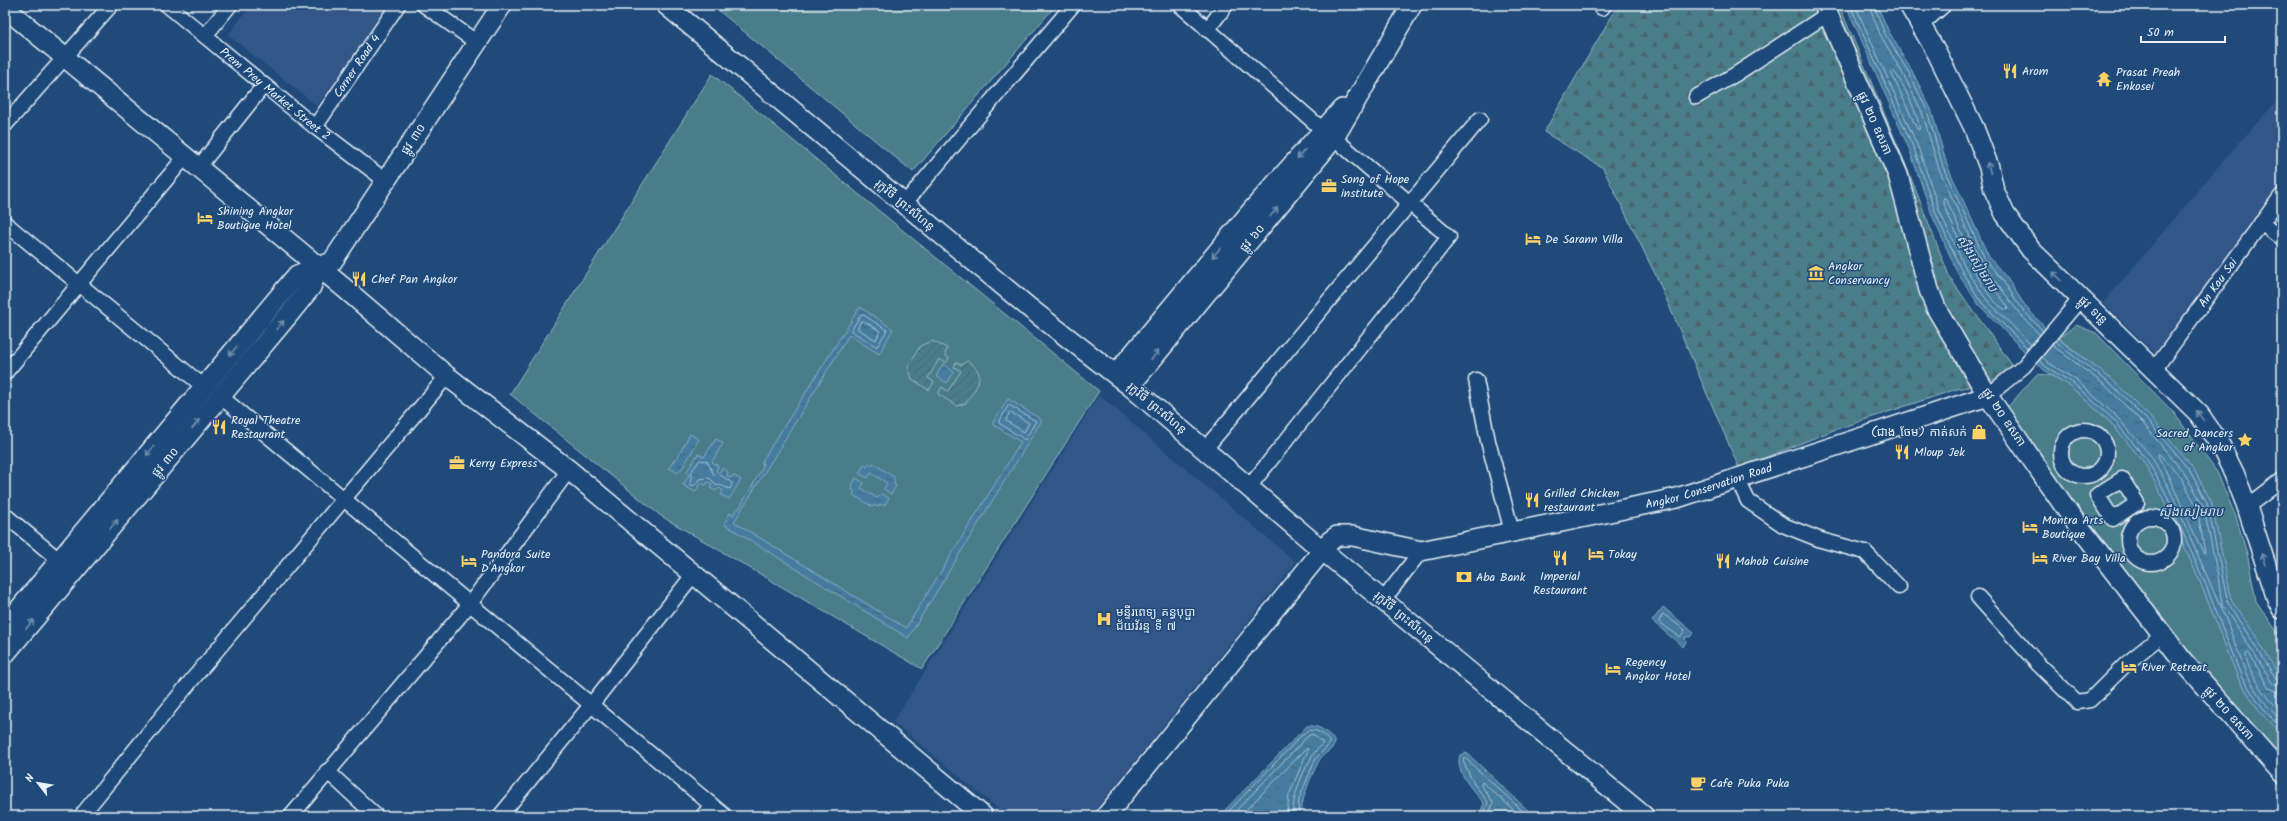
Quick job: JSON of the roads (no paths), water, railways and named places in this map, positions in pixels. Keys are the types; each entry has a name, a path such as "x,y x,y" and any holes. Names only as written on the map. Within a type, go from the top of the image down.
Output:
{"street":[{"path":"5,125 111,5"},
{"name":"Prem Prey Market Street 2","path":"167,5 315,127 386,181"},
{"path":"205,36 230,5"},
{"name":"Corner Road 4","path":"315,127 398,5"},
{"path":"424,5 476,42"},
{"name":"ផ្លូវ ៣០","path":"5,626 203,386 297,275 332,262 476,42 502,5"},
{"name":"រុក្ខវិថី ព្រះសីហនុ","path":"666,5 1032,310 1123,380 1322,550 1384,599 1644,816"},
{"path":"904,204 1073,5"},
{"path":"1180,5 1207,30 1449,237 1249,487"},
{"path":"1207,30 1226,5"},
{"name":"ផ្លូវ ៦០","path":"1123,380 1328,134 1364,84 1412,5"},
{"name":"ផ្លូវ ទន្លេ","path":"1909,5 1937,53 1974,128 1989,167 1994,190 2005,214 2031,250 2199,414 2219,443 2246,504 2277,599 2282,609"},
{"path":"1921,25 1944,5"},
{"path":"5,8 191,163 319,267 448,376 569,470 983,816"},
{"path":"1696,97 1736,74 1826,9"},
{"name":"ផ្លូវ ២០ ឧសភា","path":"1826,9 1898,174 1929,290 1936,308 1988,396 2071,516 2182,661 2282,773"},
{"path":"5,373 79,285 264,85"},
{"path":"1205,449 1480,119"},
{"name":"An Kau Sai","path":"2154,370 2282,195"},
{"path":"5,223 203,386"},
{"path":"2261,223 2282,238"},
{"name":"ផ្លូវ ៣០","path":"5,654 311,287 319,267"},
{"path":"1988,396 2024,366 2081,298"},
{"path":"81,816 191,681 346,499 448,376"},
{"path":"1476,380 1488,441 1512,532"},
{"path":"220,396 346,499 469,605 591,705 708,811 725,816"},
{"name":"Angkor Conservation Road","path":"1421,551 1677,498 1988,396"},
{"path":"291,816 469,605 569,470"},
{"path":"1737,478 1748,501 1783,525 1821,540 1865,552 1899,587"},
{"path":"2246,504 2252,503 2282,480"},
{"path":"5,515 74,572"},
{"path":"1106,816 1322,550 1337,536 1353,536 1421,551 1384,599"},
{"path":"500,816 591,705 693,575"},
{"path":"1978,597 2044,670 2077,702 2090,700 2126,664 2162,635"},
{"path":"328,771 376,816"}],"water":[{"name":"ស្ទឹងសៀមរាប","path":"1846,5 1877,5 1888,30 1912,71 1931,109 1947,165 1989,257 2007,278 2026,307 2050,333 2111,379 2127,394 2149,416 2193,468 2211,501 2232,602 2252,630 2282,681 2282,734 2261,713 2239,680 2201,584 2160,492 2144,462 2110,422 2070,386 2044,370 2025,352 1979,305 1958,274 1932,215 1910,151"},
{"path":"860,307 893,329 879,354 849,335 734,522 906,628 1021,442 992,424 1008,399 1042,420 908,638 724,524 730,513 733,515 737,508 739,509 763,467 762,461"},
{"path":"943,364 954,372 947,383 936,376"},
{"path":"690,434 699,439 678,473 669,468 674,460 676,460"},
{"path":"716,439 723,443 712,462 718,466 716,471 719,473 722,468 728,472 727,476 731,478 733,475 741,480 729,499 721,495 723,490 719,488 716,491 710,488 712,484 708,482 706,485 701,483 695,492 683,485 689,475 686,473 698,454 704,457"},
{"path":"869,463 872,466 873,463 894,477 894,484 896,486 891,494 884,489 887,483 871,473 868,478 859,473 864,465 867,467"},
{"path":"856,478 864,483 861,488 877,498 881,494 889,498 884,506 880,504 878,507 875,505 873,507 853,495 855,492 852,490 852,486"},
{"path":"1663,607 1694,633 1690,637 1685,637 1686,642 1683,647 1652,621"},
{"path":"1307,726 1315,726 1324,730 1335,743 1334,746 1320,759 1314,771 1307,787 1303,803 1302,816 1219,816"},
{"path":"1465,753 1468,754 1534,816 1479,816 1484,803 1466,781 1460,768 1460,755"}],"place":[{"name":"Arom","path":"2010,71"},
{"name":"Prasat Preah Enkosei","path":"2104,79"},
{"name":"Song of Hope institute","path":"1329,186"},
{"name":"Shining Angkor Boutique Hotel","path":"205,218"},
{"name":"De Sarann Villa","path":"1533,239"},
{"name":"Angkor Conservancy","path":"1816,273"},
{"name":"Chef Pan Angkor","path":"359,279"},
{"name":"Royal Theatre Restaurant","path":"219,427"},
{"name":"(ជាង ចែម) កាត់សក់","path":"1979,432"},
{"name":"Sacred Dancers of Angkor","path":"2245,440"},
{"name":"Mloup Jek","path":"1902,452"},
{"name":"Kerry Express","path":"457,463"},
{"name":"Grilled Chicken restaurant","path":"1532,500"},
{"name":"Montra Arts Boutique","path":"2030,527"},
{"name":"Tokay","path":"1596,554"},
{"name":"Imperial Restaurant","path":"1560,558"},
{"name":"River Bay Villa","path":"2040,558"},
{"name":"Pandora Suite D'Angkor","path":"469,561"},
{"name":"Mahob Cuisine","path":"1723,561"},
{"name":"Aba Bank","path":"1464,577"},
{"name":"មន្ទីរពេទ្យ គន្ធបុប្ផា ជ័យវ័រន្ម ទី ៧","path":"1104,619"},
{"name":"River Retreat","path":"2129,667"},
{"name":"Regency Angkor Hotel","path":"1613,669"},
{"name":"Cafe Puka Puka","path":"1698,783"}]}
